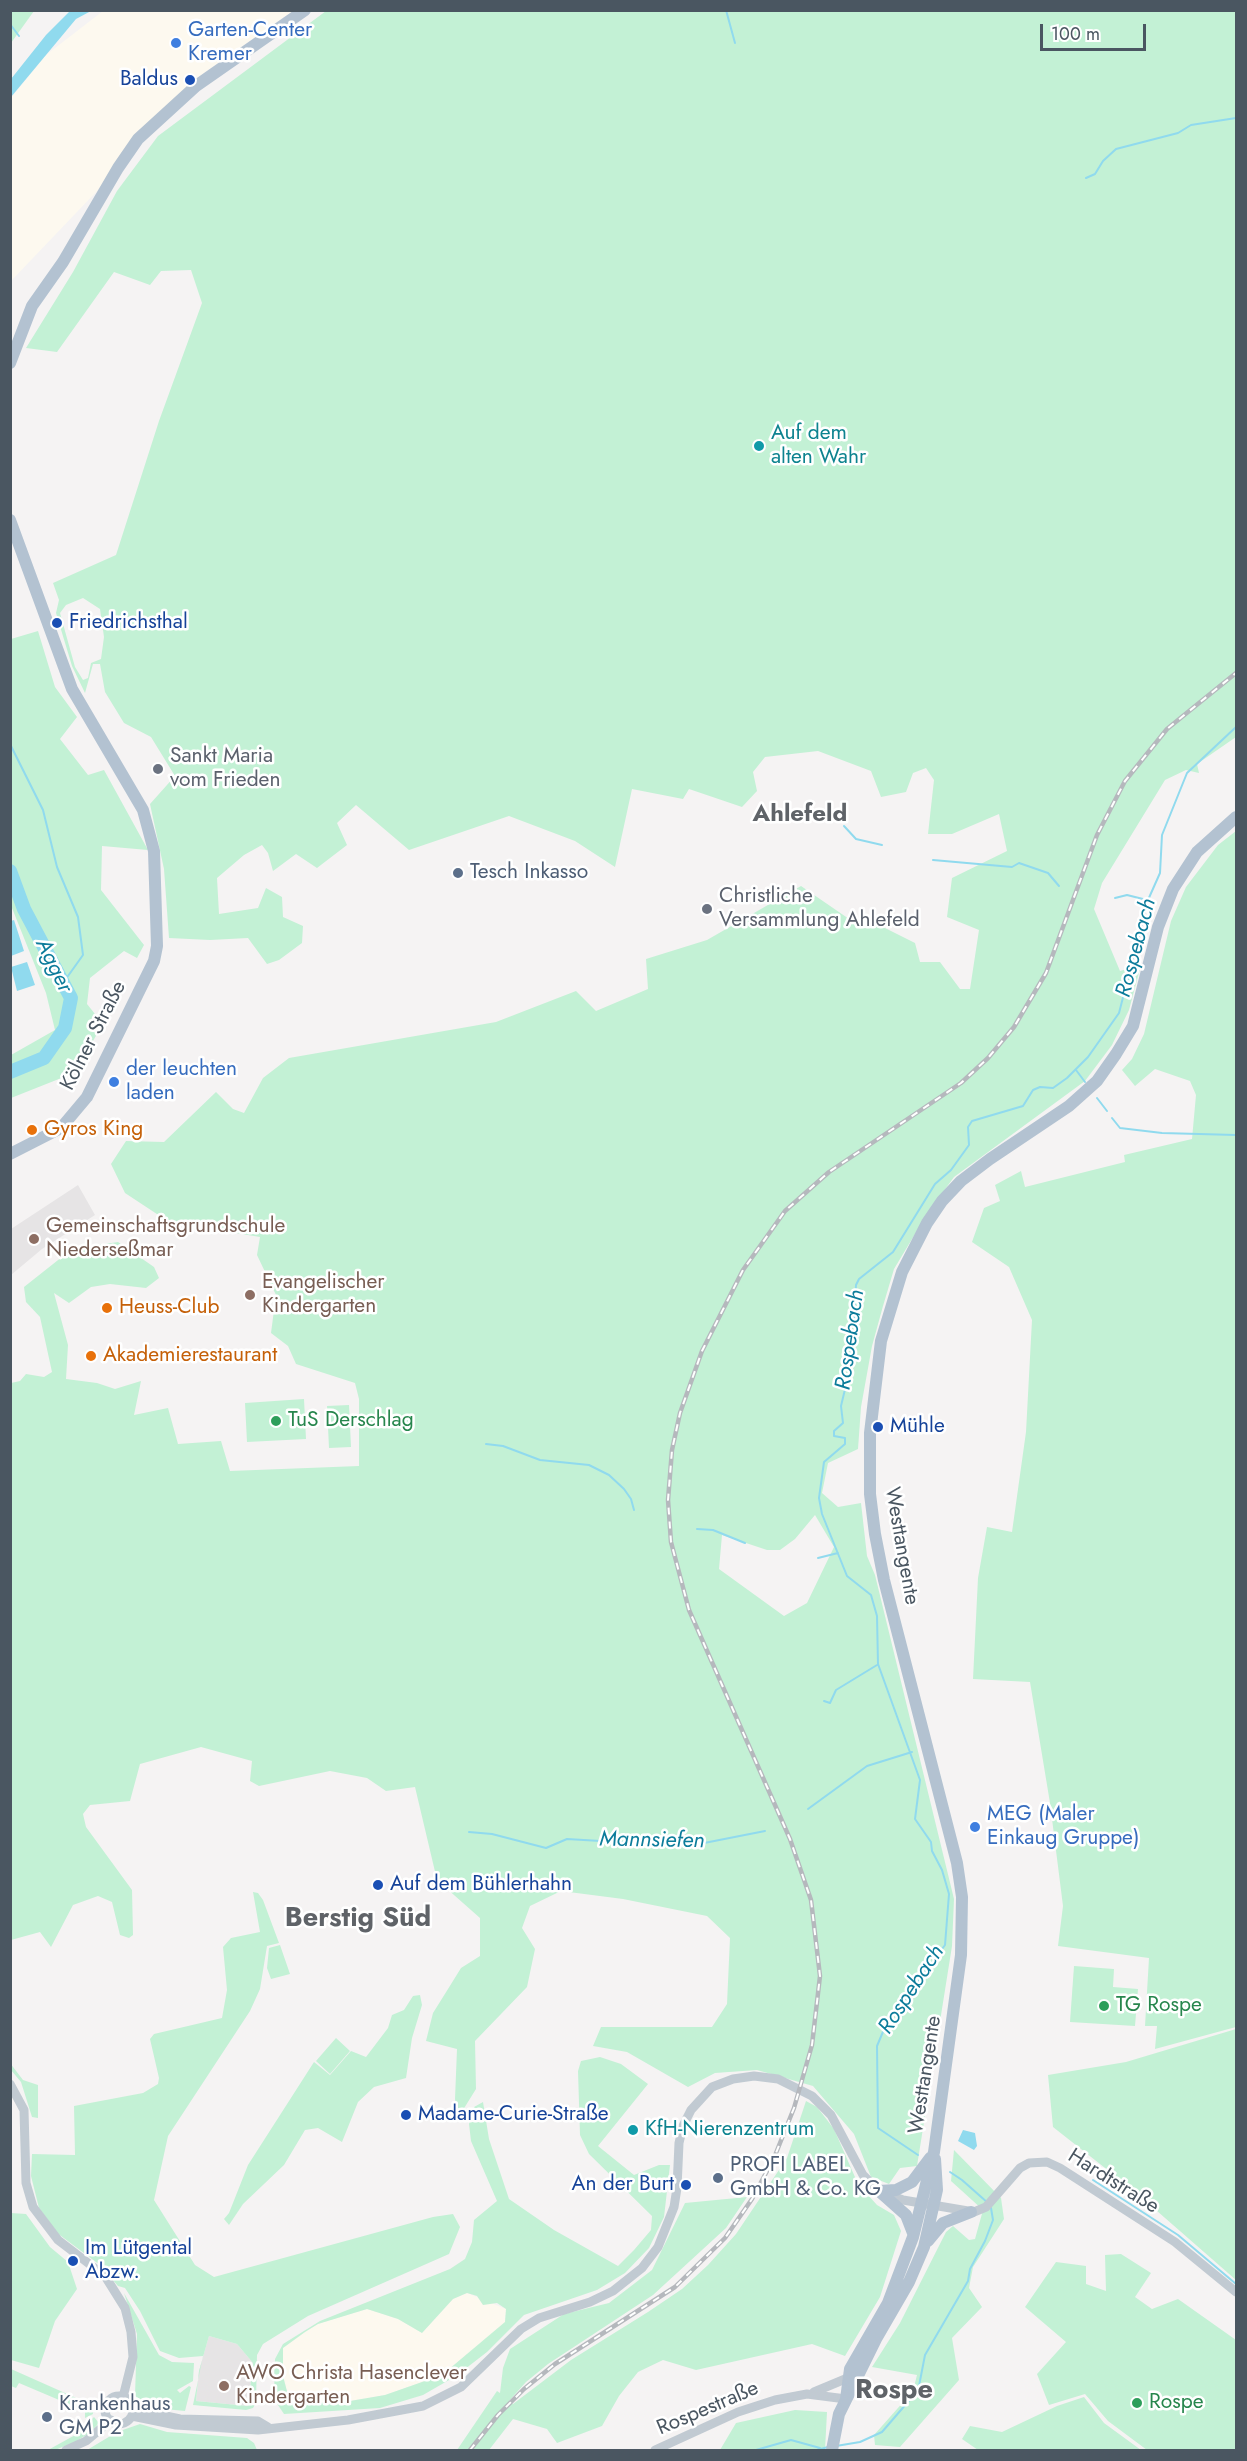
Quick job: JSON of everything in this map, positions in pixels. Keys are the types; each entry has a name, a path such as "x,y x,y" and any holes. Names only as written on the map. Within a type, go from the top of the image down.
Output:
{"main road":[{"path":"10,363 32,306 63,262 117,168 138,139 196,86 305,10"},
{"name":"Kölner Straße","path":"10,520 72,689 142,810 154,851 157,946 154,960 87,1097 61,1128 10,1154"},
{"name":"Westtangente","path":"846,2399 909,2282 924,2247 927,2205 957,2000 961,1955 962,1897 948,1826 887,1591 875,1534 870,1494 870,1433 881,1341 902,1272 922,1231 942,1201 961,1181 990,1159 1069,1106 1097,1081 1116,1054 1133,1026 1158,927 1173,889 1197,852 1236,817"},
{"path":"879,2191 896,2190 912,2182 934,2152"},
{"path":"879,2191 906,2215 913,2237"},
{"name":"Westtangente","path":"833,2445 846,2399 852,2364 893,2293 927,2205"},
{"path":"924,2247 944,2223 971,2212"}],"street":[{"path":"133,2413 131,2402 123,2397 114,2397 106,2405 106,2413 111,2421 121,2423 133,2413 180,2419 258,2421 268,2427 348,2420 423,2406 461,2387 521,2329 539,2318 590,2302 613,2291 633,2276 658,2247 668,2227 677,2188 679,2143 683,2126 700,2098 712,2087 733,2079 754,2076 778,2079 812,2096 831,2115 863,2175 879,2191"},
{"path":"10,2084 24,2110 26,2183 39,2219 58,2240 105,2276 125,2308 131,2332 133,2357 123,2397"},
{"name":"Hardtstraße","path":"879,2191 927,2205 971,2212 986,2207 1020,2169 1029,2163 1047,2162 1060,2168 1175,2242 1236,2292"},
{"path":"807,2394 850,2377"},
{"name":"Rospestraße","path":"655,2451 738,2412 775,2400 807,2394 846,2399"},
{"path":"66,2451 86,2441 111,2421"}],"shaded area":[{"path":"103,11 293,11 205,72 159,112 97,191 11,281 11,98 46,55"},
{"name":"Gemeinschaftsgrundschule Niederseßmar","path":"78,1185 95,1215 42,1249 11,1275 11,1229"},
{"path":"467,2293 506,2309 505,2323 442,2375 385,2395 350,2401 316,2403 288,2395 283,2376 283,2348 318,2324 367,2309 398,2319 422,2333 453,2299"},
{"name":"AWO Christa Hasenclever Kindergarten","path":"209,2336 237,2344 253,2363 248,2406 196,2401 199,2371"}],"green space":[{"path":"10,11 34,11 11,43"},
{"path":"326,11 1236,11 1236,737 1197,764 1199,773 1186,770 1165,780 1102,883 1094,909 1120,971 1141,965 1129,1010 1112,1045 1085,1081 954,1177 927,1214 894,1269 883,1306 872,1346 861,1407 858,1449 828,1463 822,1493 838,1507 861,1503 867,1556 875,1575 954,1899 952,1946 917,2166 900,2168 889,2184 871,2177 854,2134 813,2086 757,2070 715,2073 688,2087 627,2052 593,2046 601,2027 712,2027 727,2004 730,1938 707,1916 623,1899 561,1891 530,1906 522,1928 535,1949 527,1987 475,2041 476,2089 458,2118 455,2099 457,2049 426,2041 433,2013 461,1968 480,1956 480,1918 437,1880 415,1787 386,1791 367,1778 330,1771 259,1786 250,1781 252,1761 201,1747 140,1764 130,1801 90,1805 83,1814 86,1827 132,1890 133,1935 129,1938 120,1935 112,1902 98,1896 73,1905 51,1947 40,1932 11,1940 11,1383 20,1381 26,1374 44,1377 52,1372 40,1317 26,1302 24,1287 72,1249 118,1242 154,1267 159,1278 146,1288 110,1284 91,1287 69,1303 54,1293 68,1345 66,1379 97,1383 115,1389 141,1381 134,1415 168,1408 178,1444 221,1441 230,1471 359,1466 359,1399 355,1383 296,1364 288,1346 271,1333 276,1295 257,1255 260,1237 169,1222 125,1193 111,1164 126,1141 164,1142 216,1092 233,1109 244,1113 263,1078 289,1058 496,1022 576,991 596,1011 648,989 646,959 707,940 801,886 852,921 883,927 915,943 920,962 940,962 960,989 970,989 979,930 947,917 952,878 1007,851 999,814 952,834 928,834 934,780 926,768 913,773 906,792 881,797 871,771 818,751 765,757 753,772 757,791 742,807 689,789 683,799 632,789 615,867 575,841 509,816 409,850 356,805 337,823 347,845 317,868 296,854 273,871 268,853 262,845 244,855 217,878 219,914 258,908 266,888 282,897 283,917 303,926 302,943 279,960 267,964 248,938 210,940 169,938 164,869 150,804 175,776 151,737 124,723 105,692 100,664 93,664 85,693 72,666 56,613 59,600 53,583 116,555 159,421 202,303 191,270 161,271 150,285 114,272 57,352 26,348 73,272 117,191 158,136","holes":["83,598 100,609 104,637 101,659 91,663 88,678 83,680 75,667 60,613 66,605","815,1515 834,1547 807,1603 784,1616 719,1569 722,1535 767,1550 780,1550 795,1539"]},
{"path":"38,631 55,687 77,717 60,739 88,775 104,770 148,850 102,846 101,890 144,945 137,958 124,951 90,978 87,1004 103,1024 74,1073 11,1098 11,1055 55,1030 46,993 10,903 11,639"},
{"path":"1236,831 1236,2027 1155,2049 1157,2026 1145,2026 1149,1958 1058,1946 1063,1906 1050,1803 1030,1682 973,1679 978,1578 987,1527 1012,1532 1026,1432 1032,1320 1009,1267 972,1242 984,1208 1000,1201 995,1185 1021,1171 1025,1187 1125,1162 1124,1155 1192,1139 1196,1095 1190,1081 1155,1069 1135,1086 1122,1070 1132,1059 1144,1034 1171,921 1186,887 1218,845"},
{"name":"TuS Derschlag","path":"304,1399 306,1439 247,1442 245,1403"},
{"name":"TuS Derschlag","path":"349,1405 351,1447 329,1448 327,1406"},
{"path":"253,1892 258,1893 263,1900 279,1943 267,1946 260,1989 250,2011 168,2136 154,2200 195,2265 214,2277 433,2217 453,2214 460,2227 449,2254 308,2316 263,2344 257,2355 256,2403 253,2408 246,2410 193,2405 198,2380 196,2401 248,2406 253,2363 237,2344 209,2336 203,2356 179,2358 160,2351 140,2311 125,2288 118,2286 100,2265 57,2233 39,2208 31,2176 32,2154 75,2155 74,2106 143,2093 158,2084 159,2078 150,2039 154,2034 222,2018 227,1990 223,1947 231,1938 260,1932"},
{"path":"280,1945 290,1974 271,1979 267,1968 269,1948"},
{"name":"TG Rospe","path":"1074,1966 1114,1969 1113,1987 1138,1989 1135,2026 1070,2022"},
{"path":"420,1995 422,2005 412,2038 406,2078 374,2087 358,2102 342,2142 318,2128 305,2130 284,2165 243,2204 229,2225 224,2219 229,2213 248,2165 314,2062 330,2075 351,2051 366,2057 388,2028 392,2015 404,2010 413,1996"},
{"path":"1236,2029 1236,2280 1133,2190 1053,2127 1048,2075 1126,2062"},
{"path":"336,2038 350,2051 330,2074 316,2061"},
{"path":"600,2057 621,2064 648,2084 598,2146 634,2175 659,2165 670,2165 664,2217 649,2248 625,2273 597,2290 524,2315 487,2352 456,2376 423,2395 380,2408 284,2414 276,2402 274,2378 275,2359 283,2344 320,2321 450,2269 465,2259 472,2242 474,2220 497,2201 471,2141 469,2124 474,2107 483,2102 489,2139 509,2199 554,2230 618,2266 651,2230 652,2216 589,2154 580,2135 578,2071 581,2061","holes":["467,2293 477,2296 483,2305 497,2303 506,2309 505,2322 442,2375 385,2395 350,2401 316,2403 288,2395 283,2376 283,2348 318,2324 367,2309 398,2319 422,2333 453,2299"]},
{"path":"10,2063 23,2080 38,2085 38,2118 32,2117 21,2082 11,2070"},
{"path":"806,2101 817,2107 834,2129 858,2184 877,2205 894,2215 901,2231 880,2297 845,2356 812,2344 696,2370 663,2360 638,2372 619,2396 602,2426 557,2443 547,2429 513,2419 489,2450 457,2450 497,2391 500,2393 503,2368 510,2349 564,2314 609,2303 652,2270 685,2203 747,2197 726,2228 653,2295 548,2364 526,2382 509,2401 513,2404 571,2360 682,2289 708,2265 736,2234 787,2158"},
{"path":"954,2150 1001,2198 1004,2219 973,2267 969,2288 982,2307 952,2338 959,2380 900,2447 875,2445 874,2435 913,2391 917,2375 872,2367 900,2323 946,2232 953,2226 969,2240 975,2239 983,2210 951,2181"},
{"path":"11,2213 26,2214 50,2247 68,2262 77,2289 55,2321 39,2368 11,2360"},
{"path":"1121,2254 1151,2273 1135,2297 1152,2309 1178,2299 1236,2340 1236,2450 1147,2450 1108,2421 1085,2394 1049,2405 1037,2374 1066,2342 1025,2307 1056,2262 1086,2266 1086,2284 1106,2291 1105,2255"},
{"path":"124,2293 159,2355 172,2362 194,2363 193,2381 177,2390 180,2393 189,2386 191,2387 185,2411 154,2408 135,2396 137,2334"},
{"path":"11,2369 92,2405 93,2414 85,2418 85,2411 19,2383 16,2388 11,2386"},
{"path":"1084,2397 1104,2423 1141,2450 978,2450 962,2439 970,2426 1002,2432 1057,2406"},
{"path":"795,2410 827,2412 825,2450 720,2450 736,2423"},
{"path":"94,2417 99,2423 91,2432 75,2442 55,2450 48,2450 77,2434"},
{"path":"140,2424 167,2432 247,2438 254,2443 257,2450 87,2450 117,2432"}],"water":[{"path":"70,11 91,11 76,19 11,97 11,79 46,35"},
{"path":"14,920 24,951 11,956 11,921"},
{"path":"27,962 35,985 17,991 11,967"},
{"path":"963,2130 975,2133 977,2146 974,2150 958,2141"}],"waterway":[{"path":"726,10 735,43"},
{"path":"10,24 19,36"},
{"path":"1086,178 1095,174 1103,161 1116,149 1178,133 1191,125 1236,118"},
{"name":"Rospebach","path":"918,2155 878,2128 877,2046 885,2027 945,1945 949,1894 942,1870 932,1851 931,1842 915,1819 920,1780 878,1664 877,1616 871,1595 847,1576 822,1514 819,1498 824,1462 845,1444 845,1438 834,1436 834,1431 843,1423 841,1406 852,1360 850,1341 858,1324 854,1318 856,1285 859,1279 893,1252 935,1184 951,1170 969,1145 968,1127 972,1121 1023,1106 1033,1090 1040,1087 1053,1088 1067,1078 1088,1057 1119,1013 1148,900 1160,873 1162,835 1187,773 1236,727"},
{"path":"10,744 43,810 57,867 78,917 83,955 63,983"},
{"path":"844,826 856,839 882,845"},
{"path":"933,860 1012,867 1019,863 1048,873 1059,886"},
{"name":"Agger","path":"10,871 24,909 71,998 65,1028 44,1058 10,1072"},
{"path":"1115,898 1127,895 1147,900"},
{"path":"1076,1070 1085,1082"},
{"path":"1097,1098 1107,1111"},
{"path":"1112,1118 1120,1128 1162,1133 1236,1135"},
{"path":"486,1444 503,1446 540,1460 589,1465 609,1475 624,1489 631,1499 634,1510"},
{"path":"697,1529 713,1530 745,1543"},
{"path":"818,1558 838,1553"},
{"path":"824,1701 830,1703 836,1690 877,1665"},
{"name":"Mannsiefen","path":"808,1809 867,1766 912,1752"},
{"name":"Mannsiefen","path":"469,1832 492,1834 546,1848 567,1839 634,1843 656,1837 694,1845 765,1831"},
{"name":"Rospebach","path":"950,2172 988,2203"},
{"path":"1093,2180 1178,2235 1236,2284"},
{"name":"Rospebach","path":"836,2446 860,2442 882,2432 913,2396 919,2386 925,2355 968,2281 970,2269 985,2241 993,2220 991,2208"},
{"path":"756,2450 791,2440 820,2448"},
{"name":"Rospebach","path":"817,2450 828,2447"}],"railway":[{"path":"470,2450 498,2415 524,2389 555,2364 675,2287 725,2238 752,2199 774,2158 794,2108 812,2045 820,1976 811,1900 790,1839 689,1610 671,1542 668,1500 672,1450 680,1413 702,1351 743,1270 785,1211 829,1172 961,1083 988,1058 1014,1027 1046,973 1097,835 1125,781 1167,729 1236,673"}],"place":[{"name":"Garten-Center Kremer","path":"176,43"},
{"name":"Baldus","path":"190,80"},
{"name":"Auf dem alten Wahr","path":"759,446"},
{"name":"Friedrichsthal","path":"57,623"},
{"name":"Sankt Maria vom Frieden","path":"158,769"},
{"name":"Tesch Inkasso","path":"458,873"},
{"name":"Christliche Versammlung Ahlefeld","path":"707,909"},
{"name":"der leuchten laden","path":"114,1082"},
{"name":"Gyros King","path":"32,1130"},
{"name":"Gemeinschaftsgrundschule Niederseßmar","path":"34,1239"},
{"name":"Evangelischer Kindergarten","path":"250,1295"},
{"name":"Heuss-Club","path":"107,1308"},
{"name":"Akademierestaurant","path":"91,1356"},
{"name":"TuS Derschlag","path":"276,1421"},
{"name":"Mühle","path":"878,1427"},
{"name":"MEG (Maler Einkaug Gruppe)","path":"975,1827"},
{"name":"Auf dem Bühlerhahn","path":"378,1885"},
{"name":"TG Rospe","path":"1104,2006"},
{"name":"Madame-Curie-Straße","path":"406,2115"},
{"name":"KfH-Nierenzentrum","path":"633,2130"},
{"name":"PROFI LABEL GmbH & Co. KG","path":"718,2178"},
{"name":"An der Burt","path":"686,2185"},
{"name":"Im Lütgental Abzw.","path":"73,2261"},
{"name":"AWO Christa Hasenclever Kindergarten","path":"224,2386"},
{"name":"Rospe","path":"1137,2403"},
{"name":"Krankenhaus GM P2","path":"47,2417"}],"district":[{"name":"Ahlefeld","path":"800,815"},
{"name":"Berstig Süd","path":"358,1919"},
{"name":"Rospe","path":"894,2391"}]}
